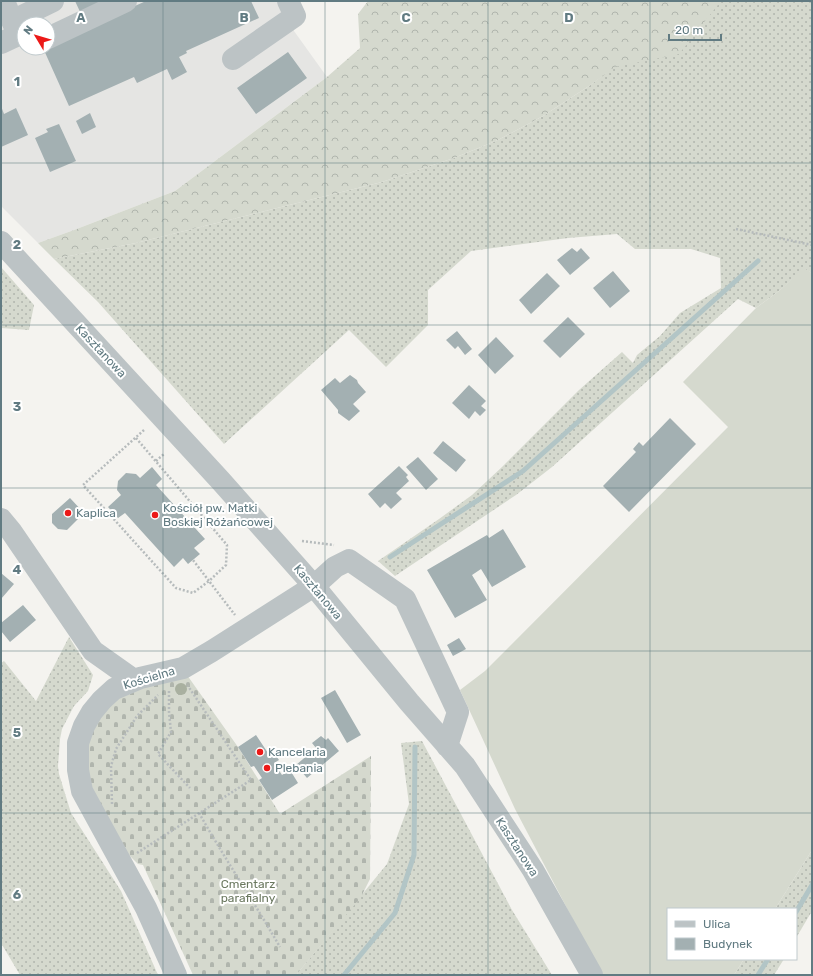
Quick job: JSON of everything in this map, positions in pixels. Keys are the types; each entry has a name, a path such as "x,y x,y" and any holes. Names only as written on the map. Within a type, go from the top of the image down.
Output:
{"street":[{"path":"12,28 53,1"},
{"path":"56,34 126,1"},
{"path":"234,59 295,16 288,1"},
{"name":"Kasztanowa","path":"1,242 220,480 314,586 409,702 465,766 533,870 592,975"},
{"path":"1,519 93,651 134,680"},
{"name":"Kościelna","path":"176,975 146,908 82,790 78,770 78,743 84,726 92,712 114,689 134,680 178,670 212,651 314,586 335,567 349,560 405,599 458,712 447,746"}],"path":[{"path":"736,229 812,245"},
{"path":"136,438 227,545 226,565 209,581 193,593 176,588 83,485 144,430"},
{"path":"156,461 164,454"},
{"path":"193,560 245,630"},
{"path":"136,854 252,780 186,682 179,683 178,670"},
{"path":"112,807 112,766 116,749 136,716 156,696 169,688 171,732 158,754 190,788"},
{"path":"199,813 219,849 252,898 280,947"}],"shaded area":[{"path":"1,1 294,1 294,31 327,77 175,191 38,243 1,206"}],"green space":[{"path":"368,1 721,1 679,54 615,67 543,116 498,140 454,158 382,182 136,243 54,259 38,243 175,191 327,77 360,48 358,14"},
{"path":"708,1 812,1 812,273 804,269 779,291 756,308 738,299 552,467 516,495 395,576 378,561 472,495 579,390 622,352 633,363 637,355 660,336 680,313 721,288 720,258 691,249 635,249 617,234 568,238 471,251 428,290 428,325 386,367 349,330 224,444 98,302 54,259 136,243 382,182 454,158 498,140 543,116 589,86 629,55"},
{"path":"1,267 34,305 29,330 1,328"},
{"path":"804,268 812,273 812,850 776,908 667,908 667,960 743,960 734,975 602,975 515,809 460,690 485,671 728,427 683,382 756,308 779,291"},
{"path":"69,637 93,675 88,691 74,706 62,729 58,766 59,774 71,813 121,891 158,975 20,975 1,943 1,663 4,661 36,701"},
{"name":"Cmentarz parafialny","path":"187,675 238,747 280,814 371,756 370,879 361,897 296,975 193,975 143,865 138,864 128,854 93,799 84,767 86,740 101,709 129,688"},
{"path":"422,741 512,910 552,975 296,975 387,864 409,804 401,743"},
{"path":"812,850 812,911 797,936 797,908 776,908"},
{"path":"743,960 783,960 774,975 734,975"}],"building":[{"path":"75,1 113,1 82,16"},
{"path":"146,1 251,1 259,18 186,51 187,53 179,57 187,72 172,80 167,69 137,83 134,77 69,106 47,56 56,56 56,41"},
{"path":"288,52 307,78 256,114 237,88"},
{"path":"1,106 4,114 16,108 28,135 1,147"},
{"path":"90,113 96,127 82,134 76,121"},
{"path":"59,124 76,161 50,172 35,138 48,132 46,129"},
{"path":"572,248 577,252 581,248 590,258 570,275 557,260"},
{"path":"613,271 630,291 610,308 593,288"},
{"path":"547,273 560,286 531,314 519,300"},
{"path":"568,317 585,334 560,358 543,341"},
{"path":"457,331 472,349 465,355 458,346 455,349 446,340"},
{"path":"496,337 514,356 495,374 478,355"},
{"path":"350,375 357,380 366,392 353,404 360,411 349,421 338,413 338,410 321,390 335,378 340,383"},
{"path":"469,385 486,401 481,406 486,410 480,416 475,411 469,419 452,403"},
{"path":"670,418 696,444 629,512 603,486 636,452 633,449 639,442 643,446"},
{"path":"443,441 466,460 456,472 433,453"},
{"path":"418,457 438,479 426,490 406,467"},
{"path":"399,466 408,475 406,477 409,481 396,493 402,499 391,509 385,503 380,508 368,494"},
{"name":"Kościół pw. Matki Boskiej Różańcowej","path":"152,467 162,479 156,485 205,539 194,548 200,554 188,564 183,558 174,567 125,513 118,518 108,507 121,495 117,490 118,481 126,473 136,474 140,478"},
{"name":"Kaplica","path":"70,498 84,513 67,530 58,529 52,523 52,514"},
{"path":"503,529 526,567 492,587 481,569 472,575 487,600 455,618 427,570 487,535 489,538"},
{"path":"1,573 14,584 1,599"},
{"path":"23,605 36,620 10,642 1,631 1,623"},
{"path":"459,638 466,649 453,656 447,645"},
{"path":"335,690 361,735 347,743 321,698"},
{"name":"Plebania","path":"256,735 270,756 274,753 279,760 274,763 282,775 290,770 298,783 272,800 259,780 262,778 254,766 251,767 238,747"},
{"path":"321,736 326,740 328,738 339,751 307,778 296,765 316,748 312,743"}],"waterway":[{"path":"390,557 523,471 758,261"},
{"path":"344,975 395,913 414,855 415,747"},
{"path":"797,910 812,885"},
{"path":"758,975 767,960"}],"place":[{"name":"Kaplica","path":"68,513"},
{"name":"Kościół pw. Matki Boskiej Różańcowej","path":"155,515"},
{"name":"Kancelaria","path":"260,752"},
{"name":"Plebania","path":"267,768"}]}
